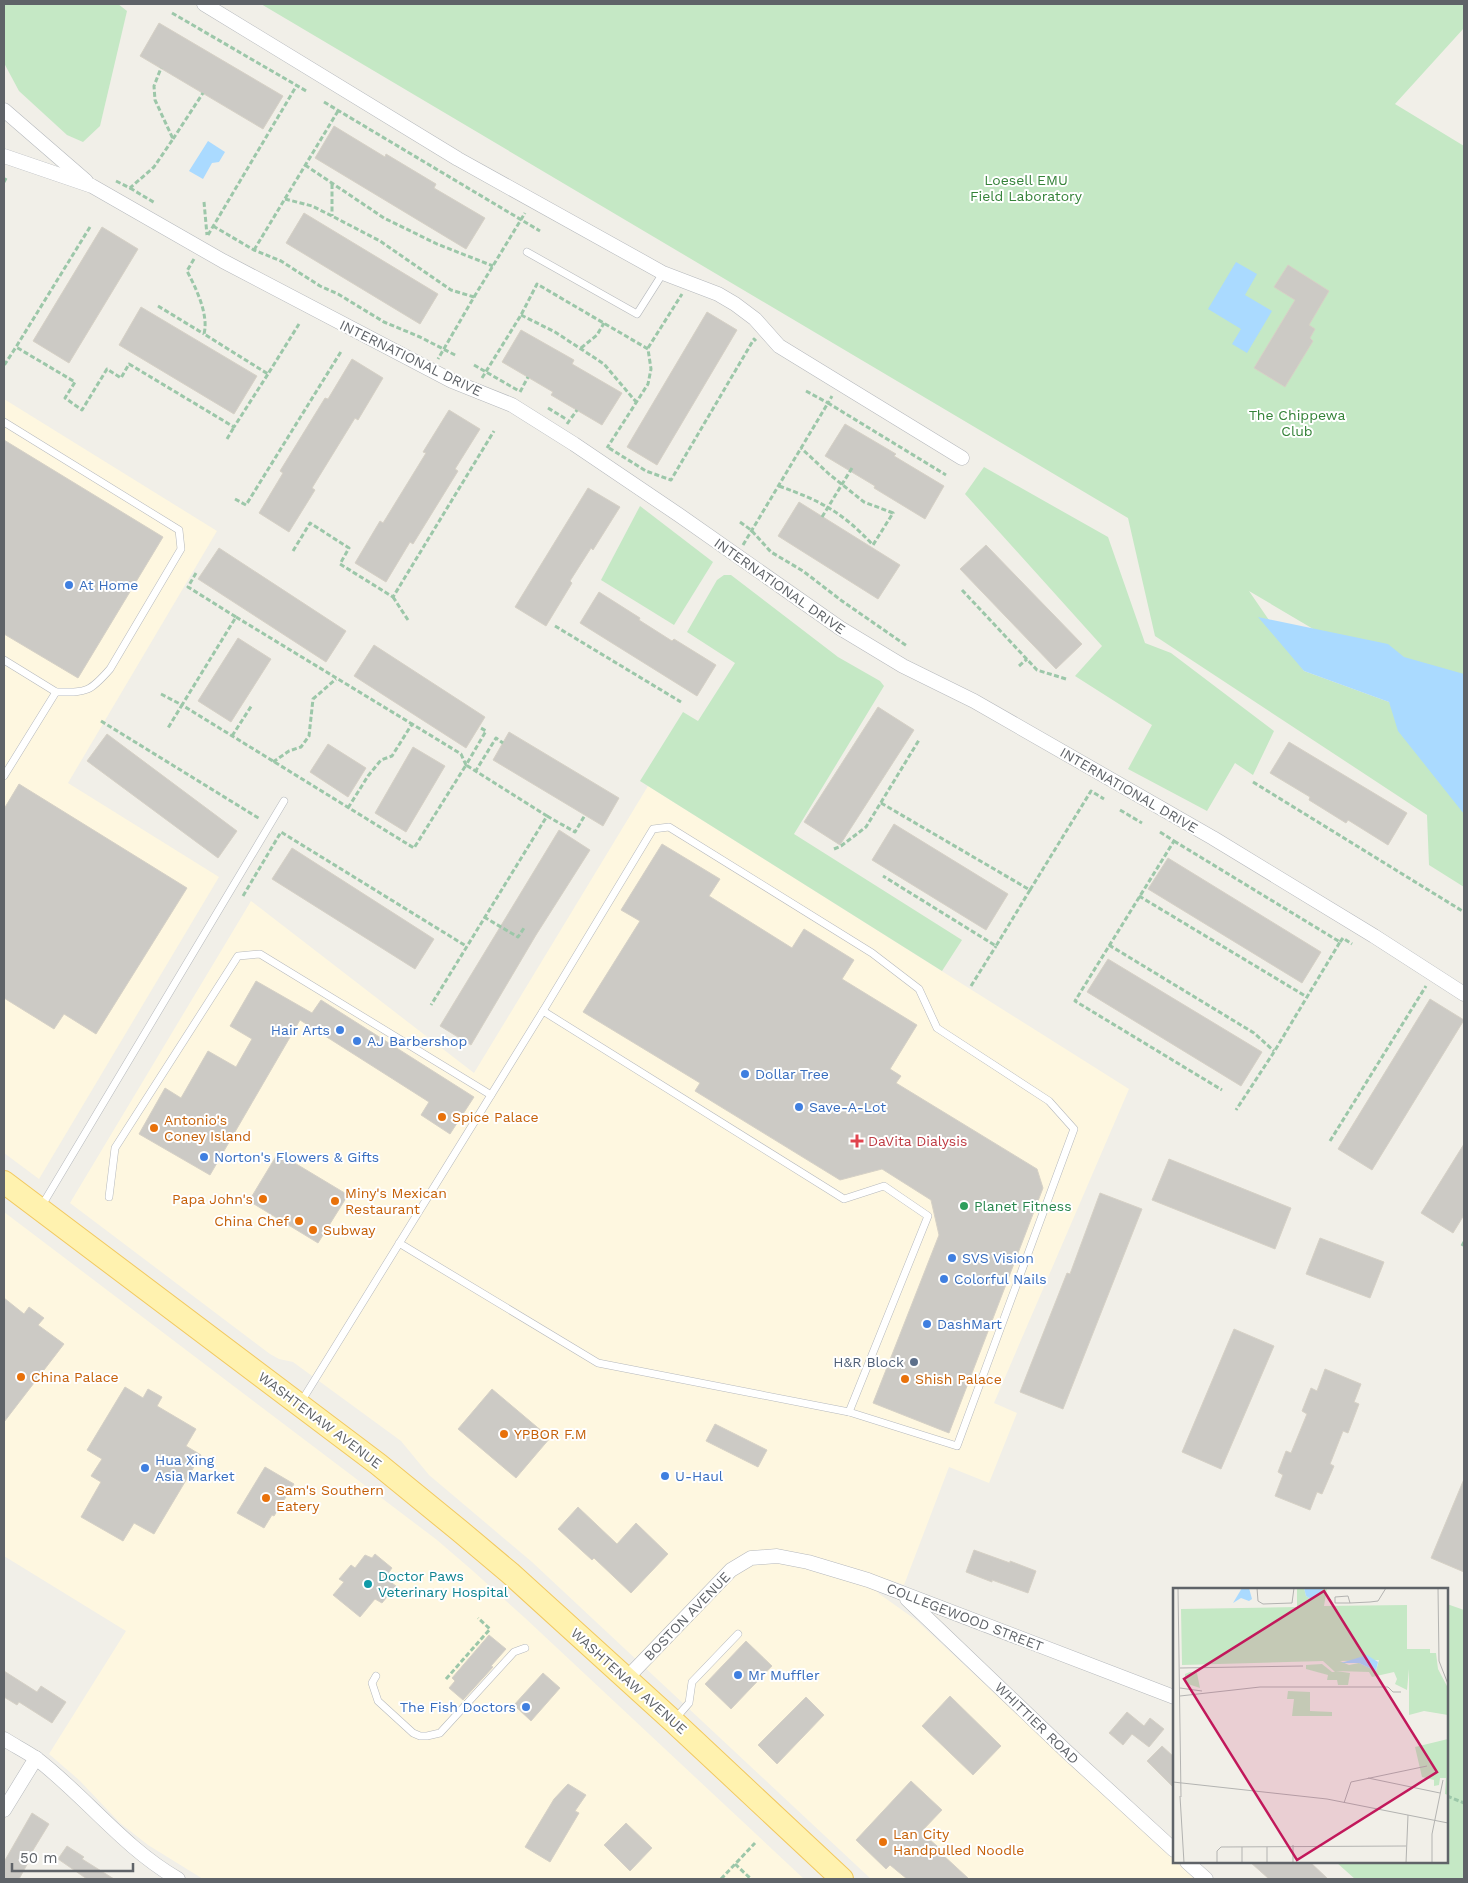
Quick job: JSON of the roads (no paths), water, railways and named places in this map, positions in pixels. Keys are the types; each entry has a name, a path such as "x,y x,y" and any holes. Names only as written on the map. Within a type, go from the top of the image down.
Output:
{"main road":[{"name":"WASHTENAW AVENUE","path":"4,1182 378,1464 460,1531 510,1573 674,1721 842,1879"}],"street":[{"path":"204,4 458,158 663,273 718,294 735,304 755,319 779,346 962,458"},
{"name":"INTERNATIONAL DRIVE","path":"4,110 92,186"},
{"name":"INTERNATIONAL DRIVE","path":"4,156 92,186 224,261 452,381 518,409 574,444 679,515 840,628 904,666 974,701 1213,838 1374,936 1464,994"},
{"name":"COLLEGEWOOD STREET","path":"751,1558 778,1556 808,1562 868,1580 1173,1697"},
{"name":"BOSTON AVENUE","path":"626,1679 731,1570 751,1558"},
{"name":"WHITTIER ROAD","path":"902,1594 1173,1849"},
{"path":"4,1740 36,1758 126,1841 159,1868 178,1879"},
{"path":"4,1810 36,1758"},
{"path":"1188,1863 1206,1879"}],"lane":[{"path":"527,252 637,314 663,273"},
{"path":"4,422 179,530 181,549 110,669 95,686 83,692 56,692 4,660"},
{"path":"4,776 56,692"},
{"path":"40,1210 284,801"},
{"path":"300,1405 491,1095 544,1011 654,829 668,827 872,953 920,989 937,1028 1049,1101 1074,1129 957,1446 849,1412 598,1363 400,1243"},
{"path":"109,1197 115,1148 238,956 260,954 491,1095"},
{"path":"544,1011 844,1199 884,1186 928,1216 849,1412"},
{"path":"674,1721 689,1703 692,1682 738,1634"},
{"path":"376,1676 372,1683 378,1701 413,1733 420,1736 434,1735 440,1733 514,1652 525,1648"}],"water":[{"path":"208,141 225,152 219,162 212,163 203,179 189,171"},
{"path":"1236,262 1257,274 1245,295 1272,311 1247,353 1232,344 1241,329 1208,309"},
{"path":"1258,617 1388,644 1404,657 1464,674 1464,814 1398,731 1389,702 1304,671"}],"place":[{"name":"At Home","path":"69,585"},
{"name":"Hair Arts","path":"340,1030"},
{"name":"AJ Barbershop","path":"357,1041"},
{"name":"Dollar Tree","path":"745,1074"},
{"name":"Save-A-Lot","path":"799,1107"},
{"name":"Spice Palace","path":"442,1117"},
{"name":"Antonio's Coney Island","path":"154,1128"},
{"name":"DaVita Dialysis","path":"857,1141"},
{"name":"Norton's Flowers & Gifts","path":"204,1157"},
{"name":"Papa John's","path":"263,1199"},
{"name":"Miny's Mexican Restaurant","path":"335,1201"},
{"name":"Planet Fitness","path":"964,1206"},
{"name":"China Chef","path":"299,1221"},
{"name":"Subway","path":"313,1230"},
{"name":"SVS Vision","path":"952,1258"},
{"name":"Colorful Nails","path":"944,1279"},
{"name":"DashMart","path":"927,1324"},
{"name":"H&R Block","path":"914,1362"},
{"name":"China Palace","path":"21,1377"},
{"name":"Shish Palace","path":"905,1379"},
{"name":"YPBOR F.M","path":"504,1434"},
{"name":"Hua Xing Asia Market","path":"145,1468"},
{"name":"U-Haul","path":"665,1476"},
{"name":"Sam's Southern Eatery","path":"266,1498"},
{"name":"Doctor Paws Veterinary Hospital","path":"368,1584"},
{"name":"Mr Muffler","path":"738,1675"},
{"name":"The Fish Doctors","path":"526,1707"},
{"name":"Lan City Handpulled Noodle","path":"883,1842"}],"park label":[{"name":"Loesell EMU Field Laboratory","path":"1026,188"},
{"name":"The Chippewa Club","path":"1297,424"}]}
